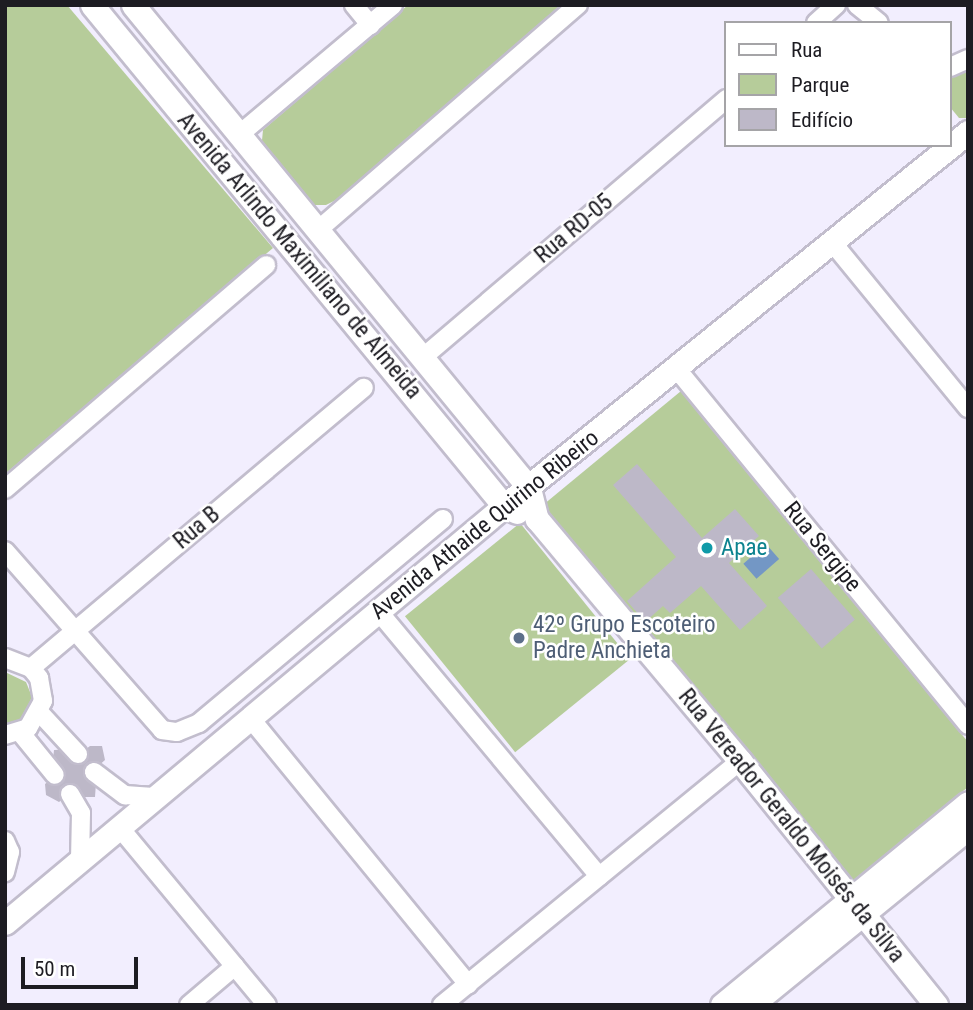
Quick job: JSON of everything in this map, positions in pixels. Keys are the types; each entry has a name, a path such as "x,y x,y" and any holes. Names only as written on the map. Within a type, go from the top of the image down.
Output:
{"street":[{"name":"Avenida Arlindo Maximiliano de Almeida","path":"92,5 504,506"},
{"name":"Avenida Arlindo Maximiliano de Almeida","path":"133,5 529,488"},
{"path":"355,5 370,25"},
{"path":"199,135 233,128 393,5"},
{"path":"317,230 578,5"},
{"path":"818,21 836,5"},
{"path":"857,5 877,21"},
{"path":"952,66 968,59"},
{"name":"Rua RD-05","path":"421,359 724,101"},
{"name":"Avenida Athaide Quirino Ribeiro","path":"5,923 504,506 832,242 942,147"},
{"path":"832,242 968,408"},
{"path":"5,489 266,265"},
{"name":"Rua Sergipe","path":"676,368 968,725"},
{"name":"Rua B","path":"31,668 364,388"},
{"path":"480,475 501,457"},
{"name":"Rua Vereador Geraldo Moisés da Silva","path":"529,488 537,519 740,761 936,1005"},
{"name":"Rua Vereador Geraldo Moisés da Silva","path":"504,506 537,519"},
{"path":"5,551 163,730 177,732 198,723 443,519"},
{"path":"379,612 599,876"},
{"path":"5,658 31,668 43,689 40,713 13,734 55,775"},
{"path":"40,713 78,754"},
{"path":"251,719 468,984"},
{"path":"451,1002 468,984 740,761"},
{"path":"94,772 125,795 157,797"},
{"path":"71,794 81,813 80,861"},
{"path":"751,1005 968,803"},
{"path":"120,828 267,1005"},
{"path":"722,1005 968,828"},
{"path":"5,841 10,852 7,870"},
{"path":"189,1005 235,967"}],"green space":[{"path":"5,5 67,5 273,248 5,474"},
{"path":"408,5 568,5 342,197 326,205 313,205 261,151 263,130"},
{"path":"960,69 968,69 966,118 959,118 952,109 952,76"},
{"path":"681,391 968,742 968,787 851,883 543,505"},
{"name":"42º Grupo Escoteiro Padre Anchieta","path":"520,523 630,659 515,752 405,616"},
{"path":"5,672 26,682 32,697 22,719 7,725"}],"water":[{"path":"766,544 779,559 756,579 743,564"}],"building":[{"name":"Apae","path":"637,464 702,538 735,509 759,536 729,563 767,606 740,630 701,586 670,613 663,606 645,622 627,601 676,557 613,485"},
{"path":"811,569 855,620 822,648 778,598"},
{"path":"90,746 102,746 105,760 88,775 96,783 95,797 81,797 74,790 59,802 46,795 45,784 57,775 52,769 54,750 73,749 78,755"}],"place":[{"name":"Apae","path":"707,548"},
{"name":"42º Grupo Escoteiro Padre Anchieta","path":"519,638"}]}
